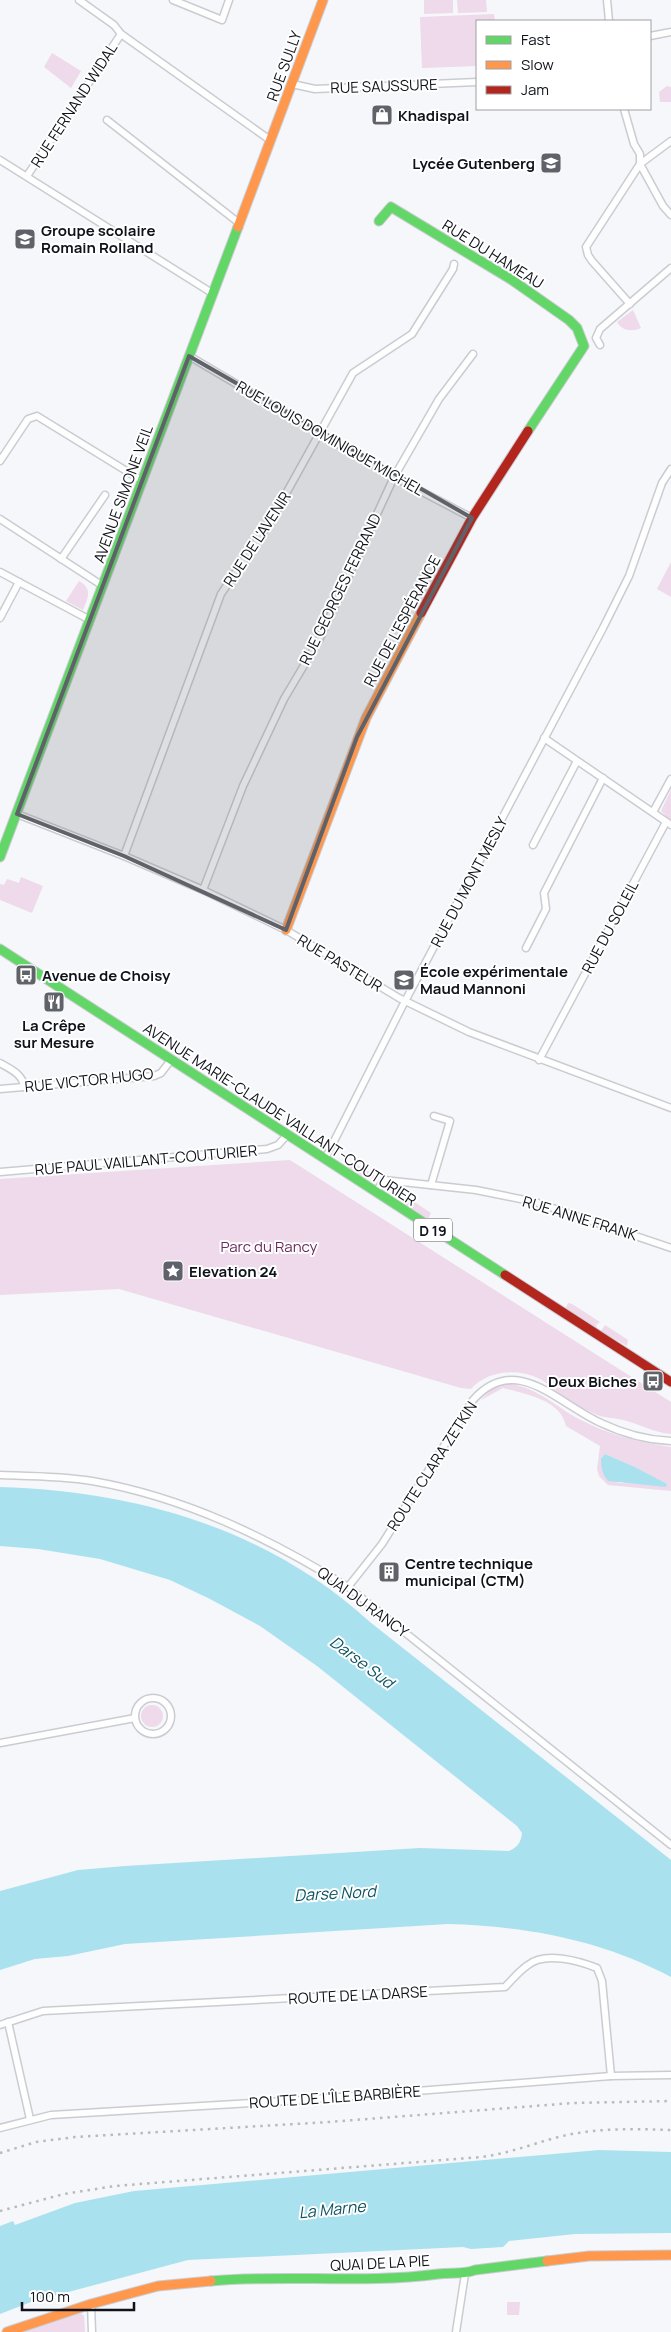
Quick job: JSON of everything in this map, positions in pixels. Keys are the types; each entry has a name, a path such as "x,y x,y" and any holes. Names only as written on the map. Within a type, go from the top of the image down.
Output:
{"street":[{"path":"79,0 114,25 121,34 270,140"},
{"path":"173,0 222,20 229,0"},
{"name":"RUE SULLY","path":"270,140 323,0"},
{"path":"607,0 609,20"},
{"path":"651,36 671,32"},
{"name":"RUE FERNAND WIDAL","path":"27,176 121,34"},
{"name":"RUE SAUSSURE","path":"292,84 315,89 476,82"},
{"path":"624,110 634,144 640,154 640,164 663,206 671,215"},
{"path":"107,120 239,223"},
{"name":"AVENUE SIMONE VEIL","path":"0,857 270,140"},
{"path":"630,304 592,261 586,247 640,164 671,141"},
{"path":"0,160 212,293"},
{"name":"RUE DU HAMEAU","path":"379,221 391,206 512,280 577,328 584,346"},
{"name":"RUE DE L'AVENIR","path":"124,856 221,594 273,517 353,373 412,334 453,269 454,264"},
{"path":"600,345 596,338 598,333 671,268"},
{"name":"RUE DE L'ESPÉRANCE","path":"286,930 357,737 472,518 584,346"},
{"name":"RUE GEORGES FERRAND","path":"203,890 243,786 284,698 319,640 394,477 439,399 474,354"},
{"name":"RUE LOUIS DOMINIQUE MICHEL","path":"189,356 394,477 472,518"},
{"path":"0,461 28,419 37,416 141,480"},
{"name":"RUE DU MONT MESLY","path":"325,1159 629,576 662,483 671,470"},
{"path":"61,559 105,495"},
{"path":"0,520 103,586"},
{"path":"0,572 90,620"},
{"path":"0,618 19,582"},
{"path":"544,738 669,824"},
{"path":"533,845 577,761"},
{"path":"526,948 546,909 544,893 603,778"},
{"path":"652,812 671,779"},
{"name":"RUE PASTEUR","path":"17,814 124,856 203,890 286,930 406,1001 469,1032 539,1060 669,1106"},
{"name":"RUE DU SOLEIL","path":"539,1060 669,824"},
{"name":"AVENUE MARIE-CLAUDE VAILLANT-COUTURIER","path":"0,948 671,1382"},
{"name":"RUE VICTOR HUGO","path":"0,1089 154,1076 161,1073 171,1060"},
{"path":"0,1063 23,1080 24,1087"},
{"path":"431,1185 450,1121 434,1116"},
{"name":"RUE PAUL VAILLANT-COUTURIER","path":"0,1172 266,1149 278,1145 287,1135"},
{"name":"RUE ANNE FRANK","path":"376,1192 384,1180 476,1190 535,1202 671,1248"},
{"name":"ROUTE CLARA ZETKIN","path":"348,1587 382,1544 473,1400 491,1384 510,1379 522,1379 540,1386 575,1410 626,1433 671,1441"},
{"name":"QUAI DU RANCY","path":"0,1475 91,1481 152,1495 213,1516 300,1558 348,1587 671,1845"},
{"path":"152,1697 164,1700 172,1713 166,1729 156,1734 144,1732 135,1718 137,1707 141,1702 152,1697"},
{"path":"0,1743 135,1718"},
{"name":"ROUTE DE LA DARSE","path":"0,2025 43,2011 505,1987 529,1963 549,1959 576,1960 597,1968 602,1981 611,2076"},
{"path":"8,2022 30,2118"},
{"name":"ROUTE DE L'ÎLE BARBIÈRE","path":"0,2128 30,2118 51,2115 300,2100 611,2076 671,2075"},
{"name":"QUAI DE LA PIE","path":"6,2332 144,2289 194,2282 405,2278 451,2272 465,2274 475,2270 588,2256 671,2255"},
{"path":"456,2332 465,2274"},
{"path":"91,2304 92,2332"}],"highlighted area":[{"path":"189,356 472,518 357,737 286,930 124,856 17,814"}],"green space":[{"path":"424,0 453,0 453,13 424,14"},
{"path":"457,0 486,0 487,12 458,13"},
{"path":"494,14 495,20 476,20 476,66 422,68 420,17"},
{"path":"52,53 81,71 71,88 44,67"},
{"path":"667,86 671,87 671,102 660,102 659,92"},
{"path":"633,310 641,328 634,330 624,329 617,322"},
{"path":"671,562 671,597 657,589"},
{"path":"79,581 88,591 88,598 83,610 66,601"},
{"path":"671,790 671,821 661,811"},
{"path":"21,877 43,886 32,913 0,900 0,884 4,885 7,879 19,883"},
{"name":"Parc du Rancy","path":"290,1160 671,1402 671,1434 623,1420 597,1415 562,1397 542,1380 529,1375 511,1372 502,1373 485,1378 471,1389 461,1388 119,1289 0,1295 0,1179"},
{"path":"354,1163 377,1177 366,1179 346,1166"},
{"path":"407,1197 431,1213 428,1219 402,1202"},
{"path":"568,1303 600,1322 596,1325 597,1328 566,1308"},
{"path":"605,1325 628,1340 627,1346 601,1331"},
{"path":"511,1384 521,1386 530,1389 579,1419 613,1434 671,1447 671,1491 608,1485 599,1476 597,1469 600,1446 566,1426 563,1417 550,1404 532,1396 503,1388 481,1400 492,1389","holes":["605,1454 635,1467 666,1484 618,1483 601,1458"]},
{"path":"152,1705 160,1708 163,1716 160,1724 152,1727 144,1724 141,1716 144,1708"},
{"path":"507,2302 520,2302 519,2315 507,2315"},
{"path":"81,2313 84,2316 85,2332 21,2332"}],"water":[{"path":"605,1454 667,1484 666,1487 608,1481 603,1473 601,1464 601,1458"},
{"path":"0,1487 51,1490 101,1497 150,1507 198,1521 244,1539 288,1562 330,1590 671,1860 671,1977 618,1953 563,1937 506,1928 448,1924 125,1944 68,1956 35,1959 0,1970 0,1891 78,1870 420,1848 509,1851 518,1844 522,1833 517,1826 317,1666 260,1626 170,1580 100,1559 38,1549 0,1546"},
{"name":"La Marne","path":"599,2150 671,2152 671,2233 575,2234 509,2241 503,2247 471,2249 463,2247 188,2260 31,2302 0,2314 0,2226 13,2221 15,2225 75,2203 134,2191"}],"railway":[{"path":"0,2153 36,2142 75,2137 329,2122 573,2103 671,2101"},
{"path":"0,2211 64,2194 115,2186 481,2157 554,2138 590,2131 671,2130"}],"traffic: fast":[{"path":"379,221 391,207 512,280 569,320 577,328 584,346 528,431"},
{"path":"0,857 238,227"},
{"path":"0,949 505,1275"},
{"path":"211,2281 268,2278 353,2279 410,2277 466,2272 547,2261"}],"traffic: slow":[{"path":"238,227 323,0"},
{"path":"286,930 366,718 421,613"},
{"path":"547,2261 589,2256 671,2255"},
{"path":"7,2332 91,2304 158,2286 211,2281"}],"traffic: jam":[{"path":"421,613 472,518 528,431"},
{"path":"505,1275 671,1382"}],"place":[{"name":"Khadispal","path":"382,115"},
{"name":"Lycée Gutenberg","path":"551,163"},
{"name":"Groupe scolaire Romain Rolland","path":"25,239"},
{"name":"Avenue de Choisy","path":"26,975"},
{"name":"École expérimentale Maud Mannoni","path":"404,980"},
{"name":"La Crêpe sur Mesure","path":"54,1002"},
{"name":"Elevation 24","path":"173,1271"},
{"name":"Deux Biches","path":"653,1381"},
{"name":"Centre technique municipal (CTM)","path":"389,1572"}],"water label":[{"name":"Darse Sud","path":"362,1662"},
{"name":"Darse Nord","path":"335,1893"}]}
